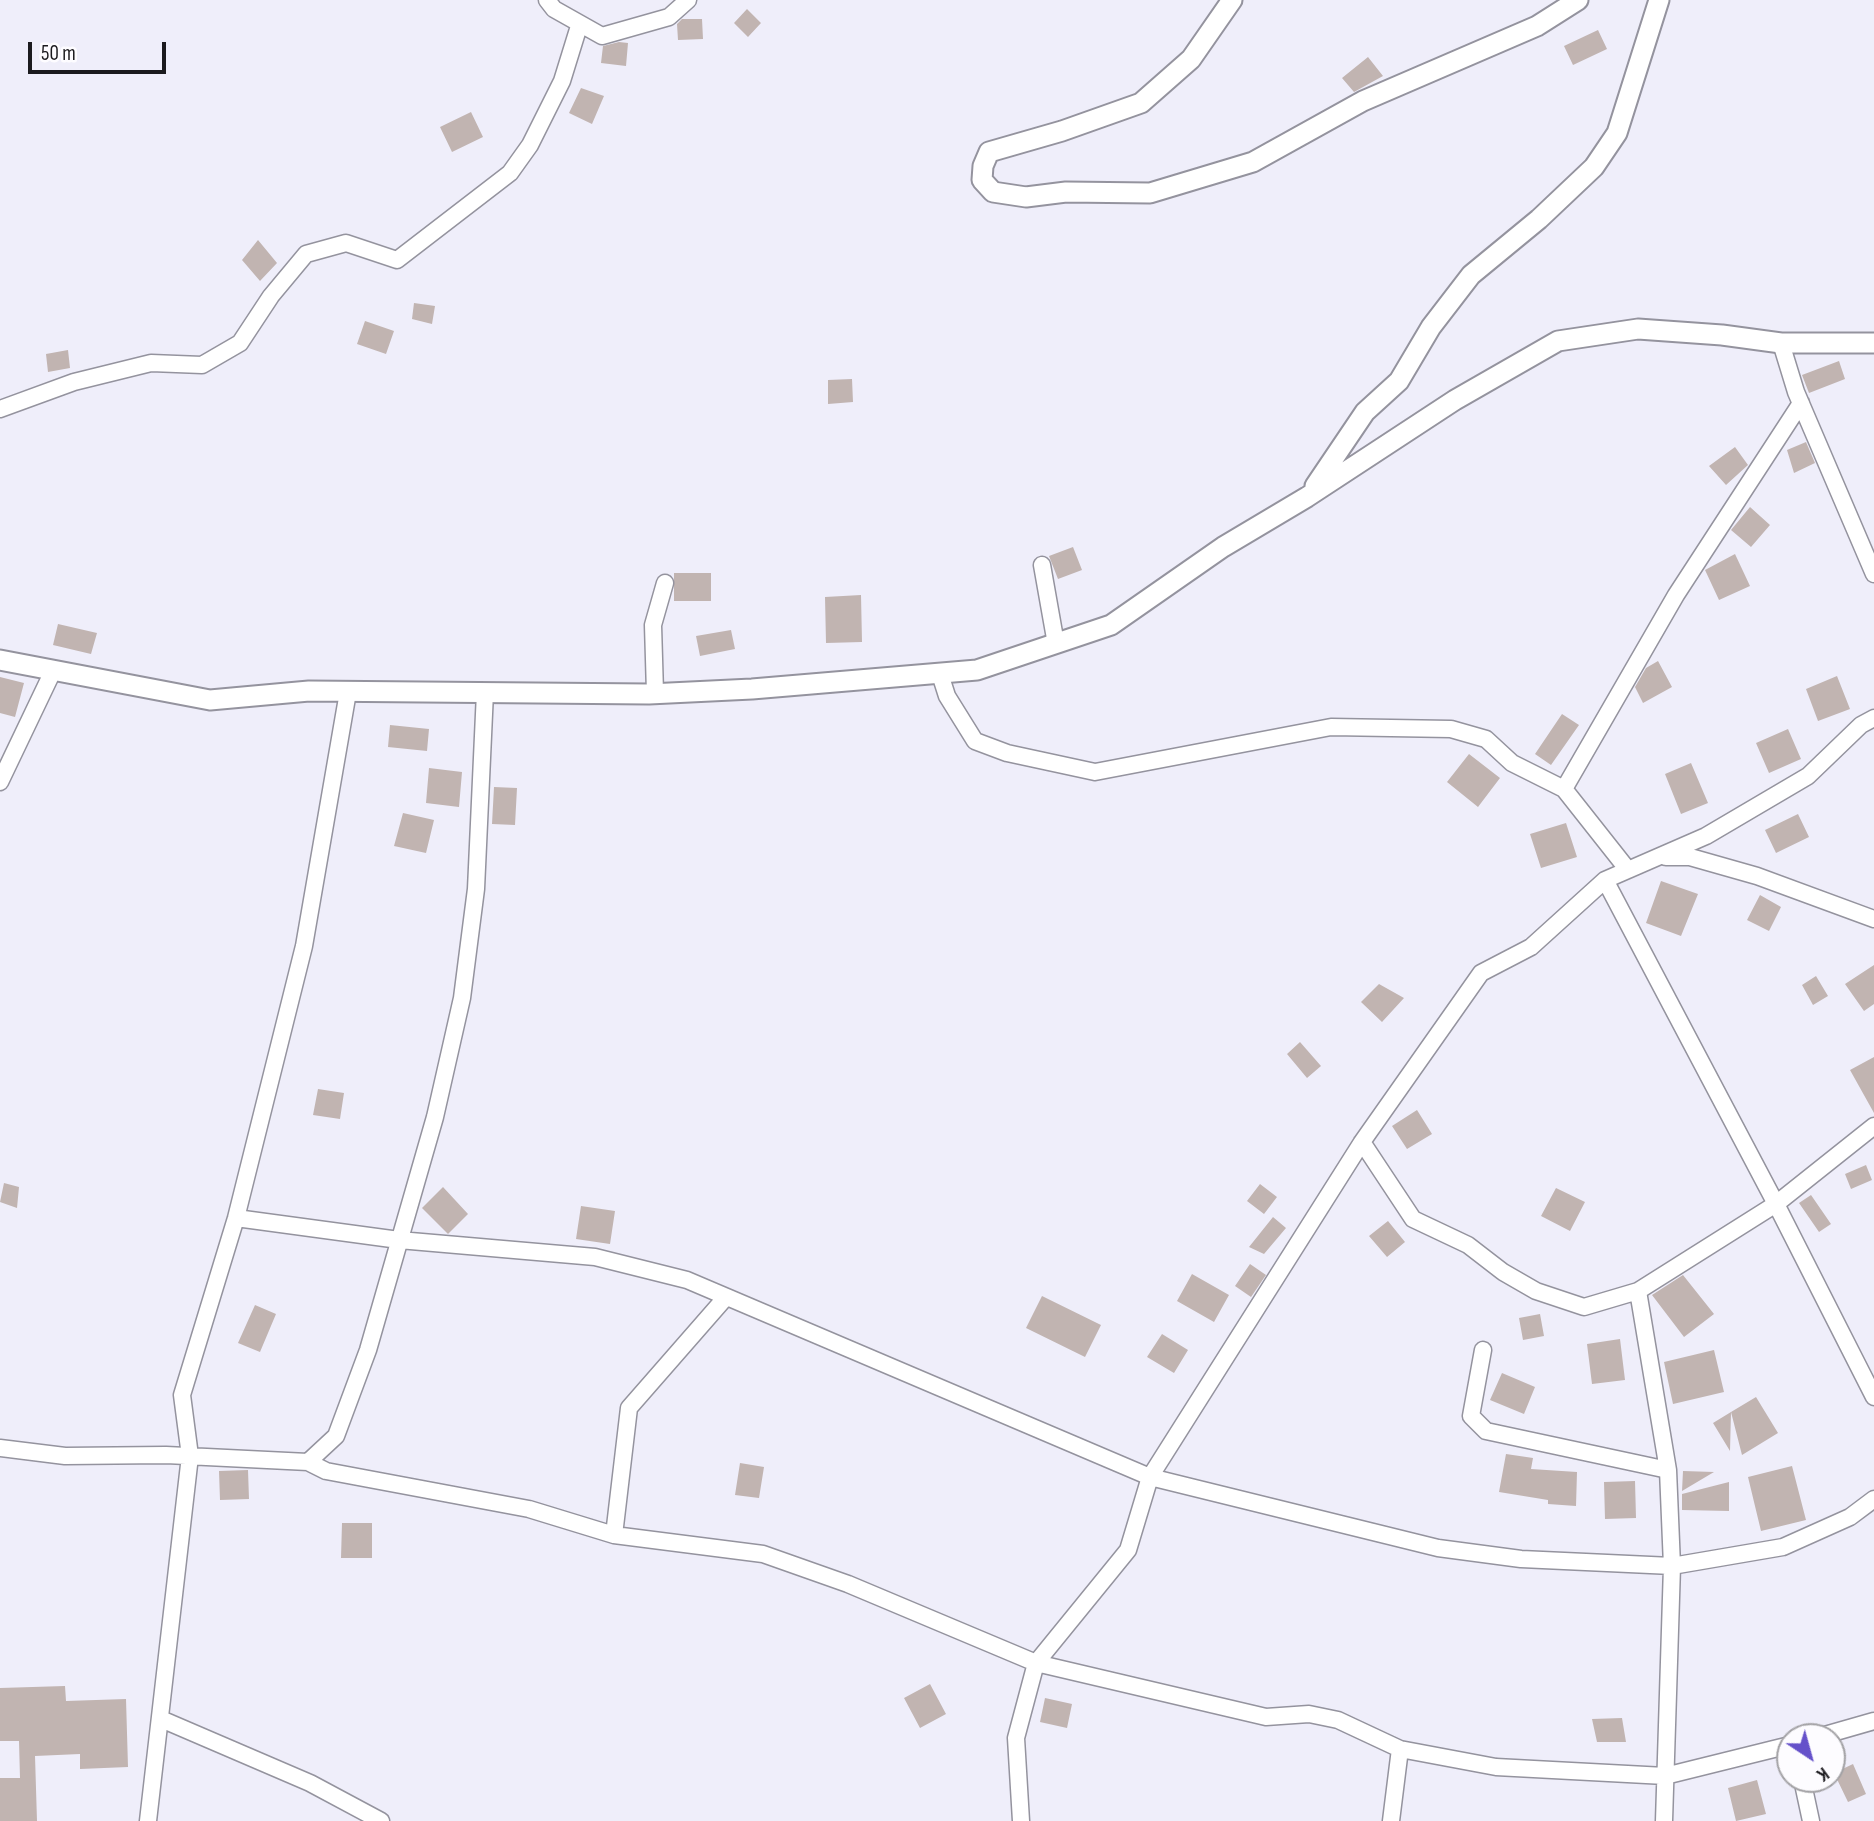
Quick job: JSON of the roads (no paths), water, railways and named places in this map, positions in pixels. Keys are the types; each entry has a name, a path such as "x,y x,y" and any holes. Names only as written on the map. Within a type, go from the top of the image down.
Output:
{"street":[{"path":"547,0 554,9 579,26 603,36 669,17 688,0"},
{"path":"1232,0 1191,59 1140,103 1062,131 989,152 983,166 982,180 993,192 1026,197 1066,192 1150,194 1253,162 1363,101 1537,26 1578,0"},
{"path":"1307,498 1365,412 1399,381 1432,327 1471,275 1539,219 1594,167 1617,133 1659,0"},
{"path":"0,409 74,382 151,363 202,365 240,344 271,296 306,254 346,243 397,260 510,173 530,145 562,82 579,26"},
{"path":"0,660 210,700 348,692 655,693 752,689 976,670 1111,625 1223,547 1307,498 1455,400 1558,341 1638,329 1722,335 1781,343 1874,343"},
{"path":"1781,343 1801,404 1874,574"},
{"path":"1564,789 1676,595 1801,404"},
{"path":"1042,565 1056,644"},
{"path":"655,693 653,625 665,583"},
{"path":"0,782 53,671"},
{"path":"940,674 947,696 975,741 1007,753 1095,772 1331,727 1451,729 1486,739 1512,763 1564,789 1628,870"},
{"path":"148,1821 190,1456 182,1395 236,1218 304,946 348,692"},
{"path":"308,1462 336,1436 368,1350 435,1117 462,998 476,889 485,692"},
{"path":"1021,1821 1016,1738 1036,1663 1128,1550 1150,1477 1362,1142 1481,973 1531,947 1605,880 1706,836 1808,776 1861,725 1874,718"},
{"path":"1657,858 1690,857 1813,894 1874,919"},
{"path":"1605,880 1776,1204 1874,1397"},
{"path":"1362,1142 1413,1219 1468,1245 1503,1272 1536,1291 1584,1307 1638,1291 1776,1204 1874,1126"},
{"path":"236,1218 399,1240 595,1257 687,1280 1150,1477 1438,1548 1521,1559 1672,1566 1783,1547 1850,1517 1874,1499"},
{"path":"1638,1291 1668,1470 1672,1566 1664,1821"},
{"path":"614,1535 629,1408 726,1297"},
{"path":"1483,1350 1471,1416 1486,1431 1668,1470"},
{"path":"0,1448 65,1456 190,1456 308,1462 326,1471 529,1509 614,1535 763,1553 848,1584 1036,1663 1266,1717 1309,1714 1338,1720 1400,1749 1496,1767 1665,1776 1776,1748"},
{"path":"161,1719 310,1783 381,1821"},
{"path":"1846,1729 1874,1721"},
{"path":"1391,1821 1400,1749"},
{"path":"1805,1793 1811,1821"}]}
